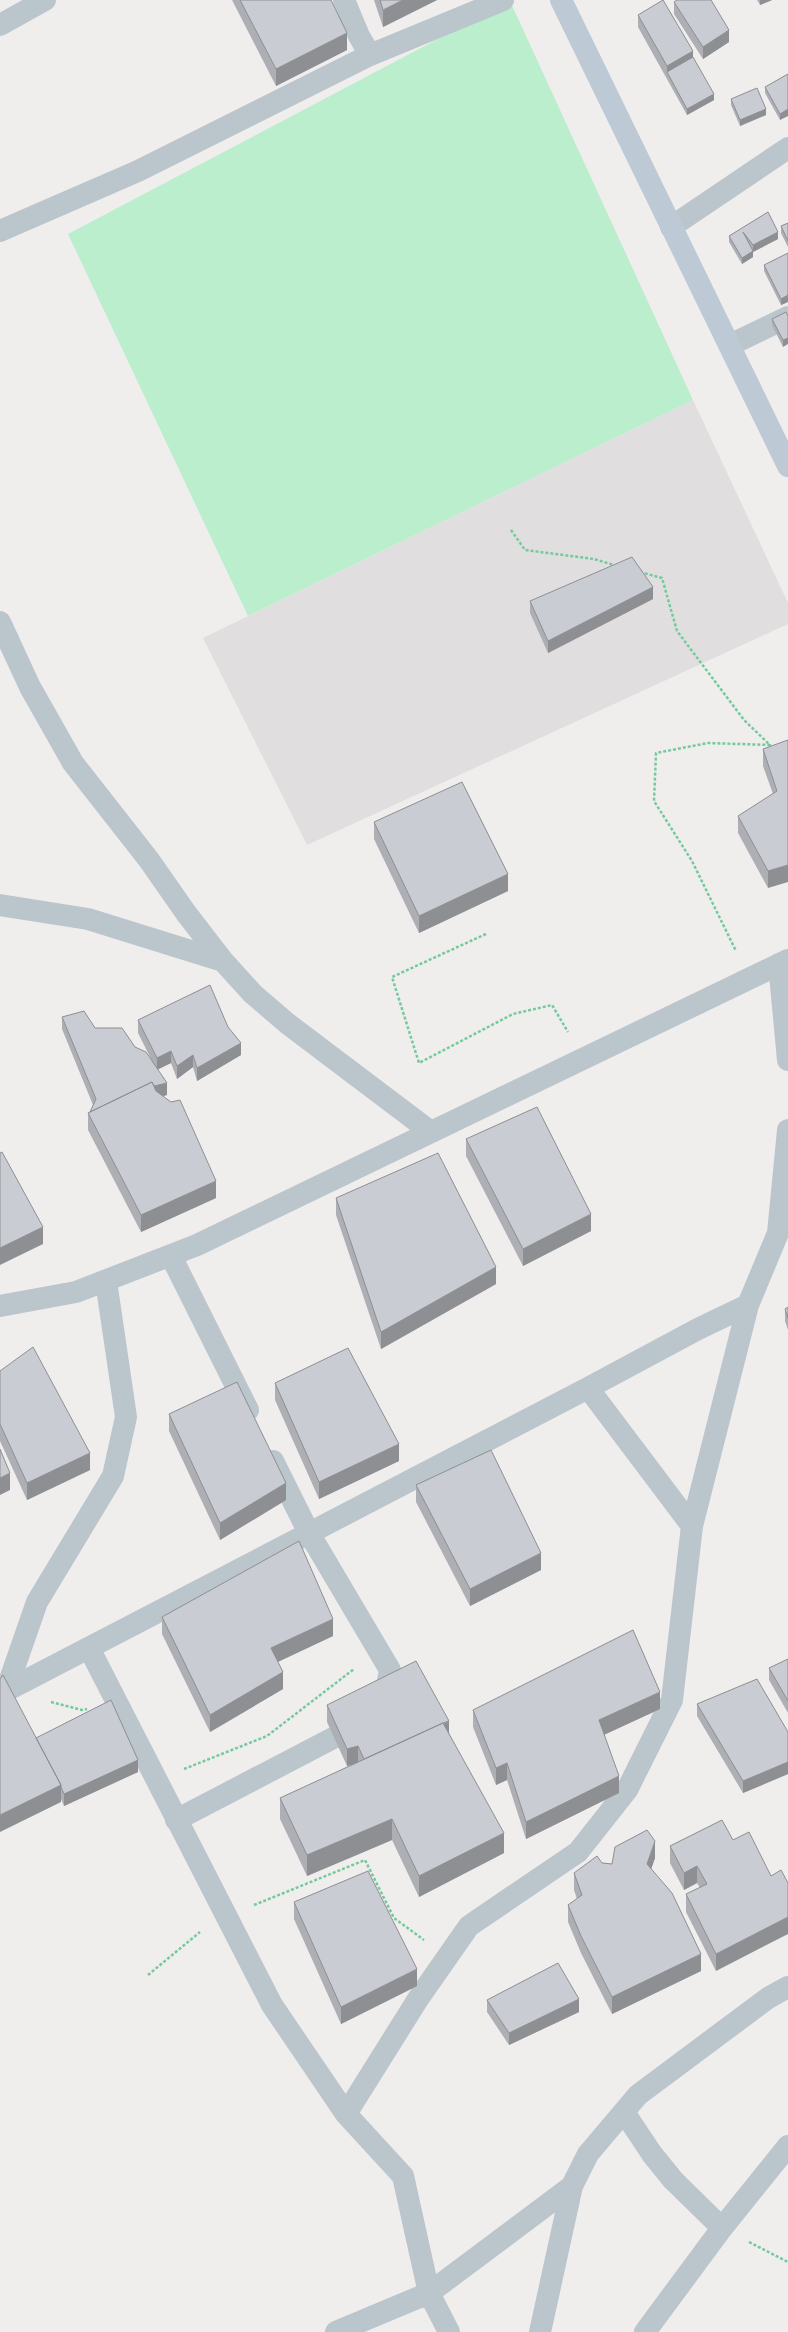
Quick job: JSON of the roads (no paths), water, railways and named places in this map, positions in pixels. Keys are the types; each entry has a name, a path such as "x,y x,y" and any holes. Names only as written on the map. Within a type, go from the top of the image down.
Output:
{"main road":[{"path":"561,0 788,466"}],"street":[{"path":"0,25 45,0"},
{"path":"344,0 359,36 370,55"},
{"path":"0,230 138,171 370,55 504,0"},
{"path":"671,227 788,148"},
{"path":"730,345 788,317"},
{"path":"0,622 30,687 73,763 149,860 186,913 223,961 253,994 288,1024 431,1132"},
{"path":"0,905 88,919 223,961"},
{"path":"0,1306 76,1292 198,1245 784,962 788,1060"},
{"path":"346,2114 418,1999 469,1926 578,1852 627,1790 672,1700 692,1526 748,1305 783,1236 788,1130"},
{"path":"171,1256 310,1533 390,1670 384,1706 354,1728 176,1820"},
{"path":"3,1692 37,1602 113,1476 126,1417 106,1281"},
{"path":"3,1692 588,1388 698,1329 748,1305"},
{"path":"588,1388 692,1526"},
{"path":"88,1648 272,2005 346,2114 403,2176 429,2293 450,2332"},
{"path":"540,2332 572,2186 588,2154 638,2095 768,1998 788,1987"},
{"path":"624,2112 652,2154 673,2180 722,2228"},
{"path":"645,2332 722,2228 788,2146"},
{"path":"336,2332 429,2293 572,2186"}]}
